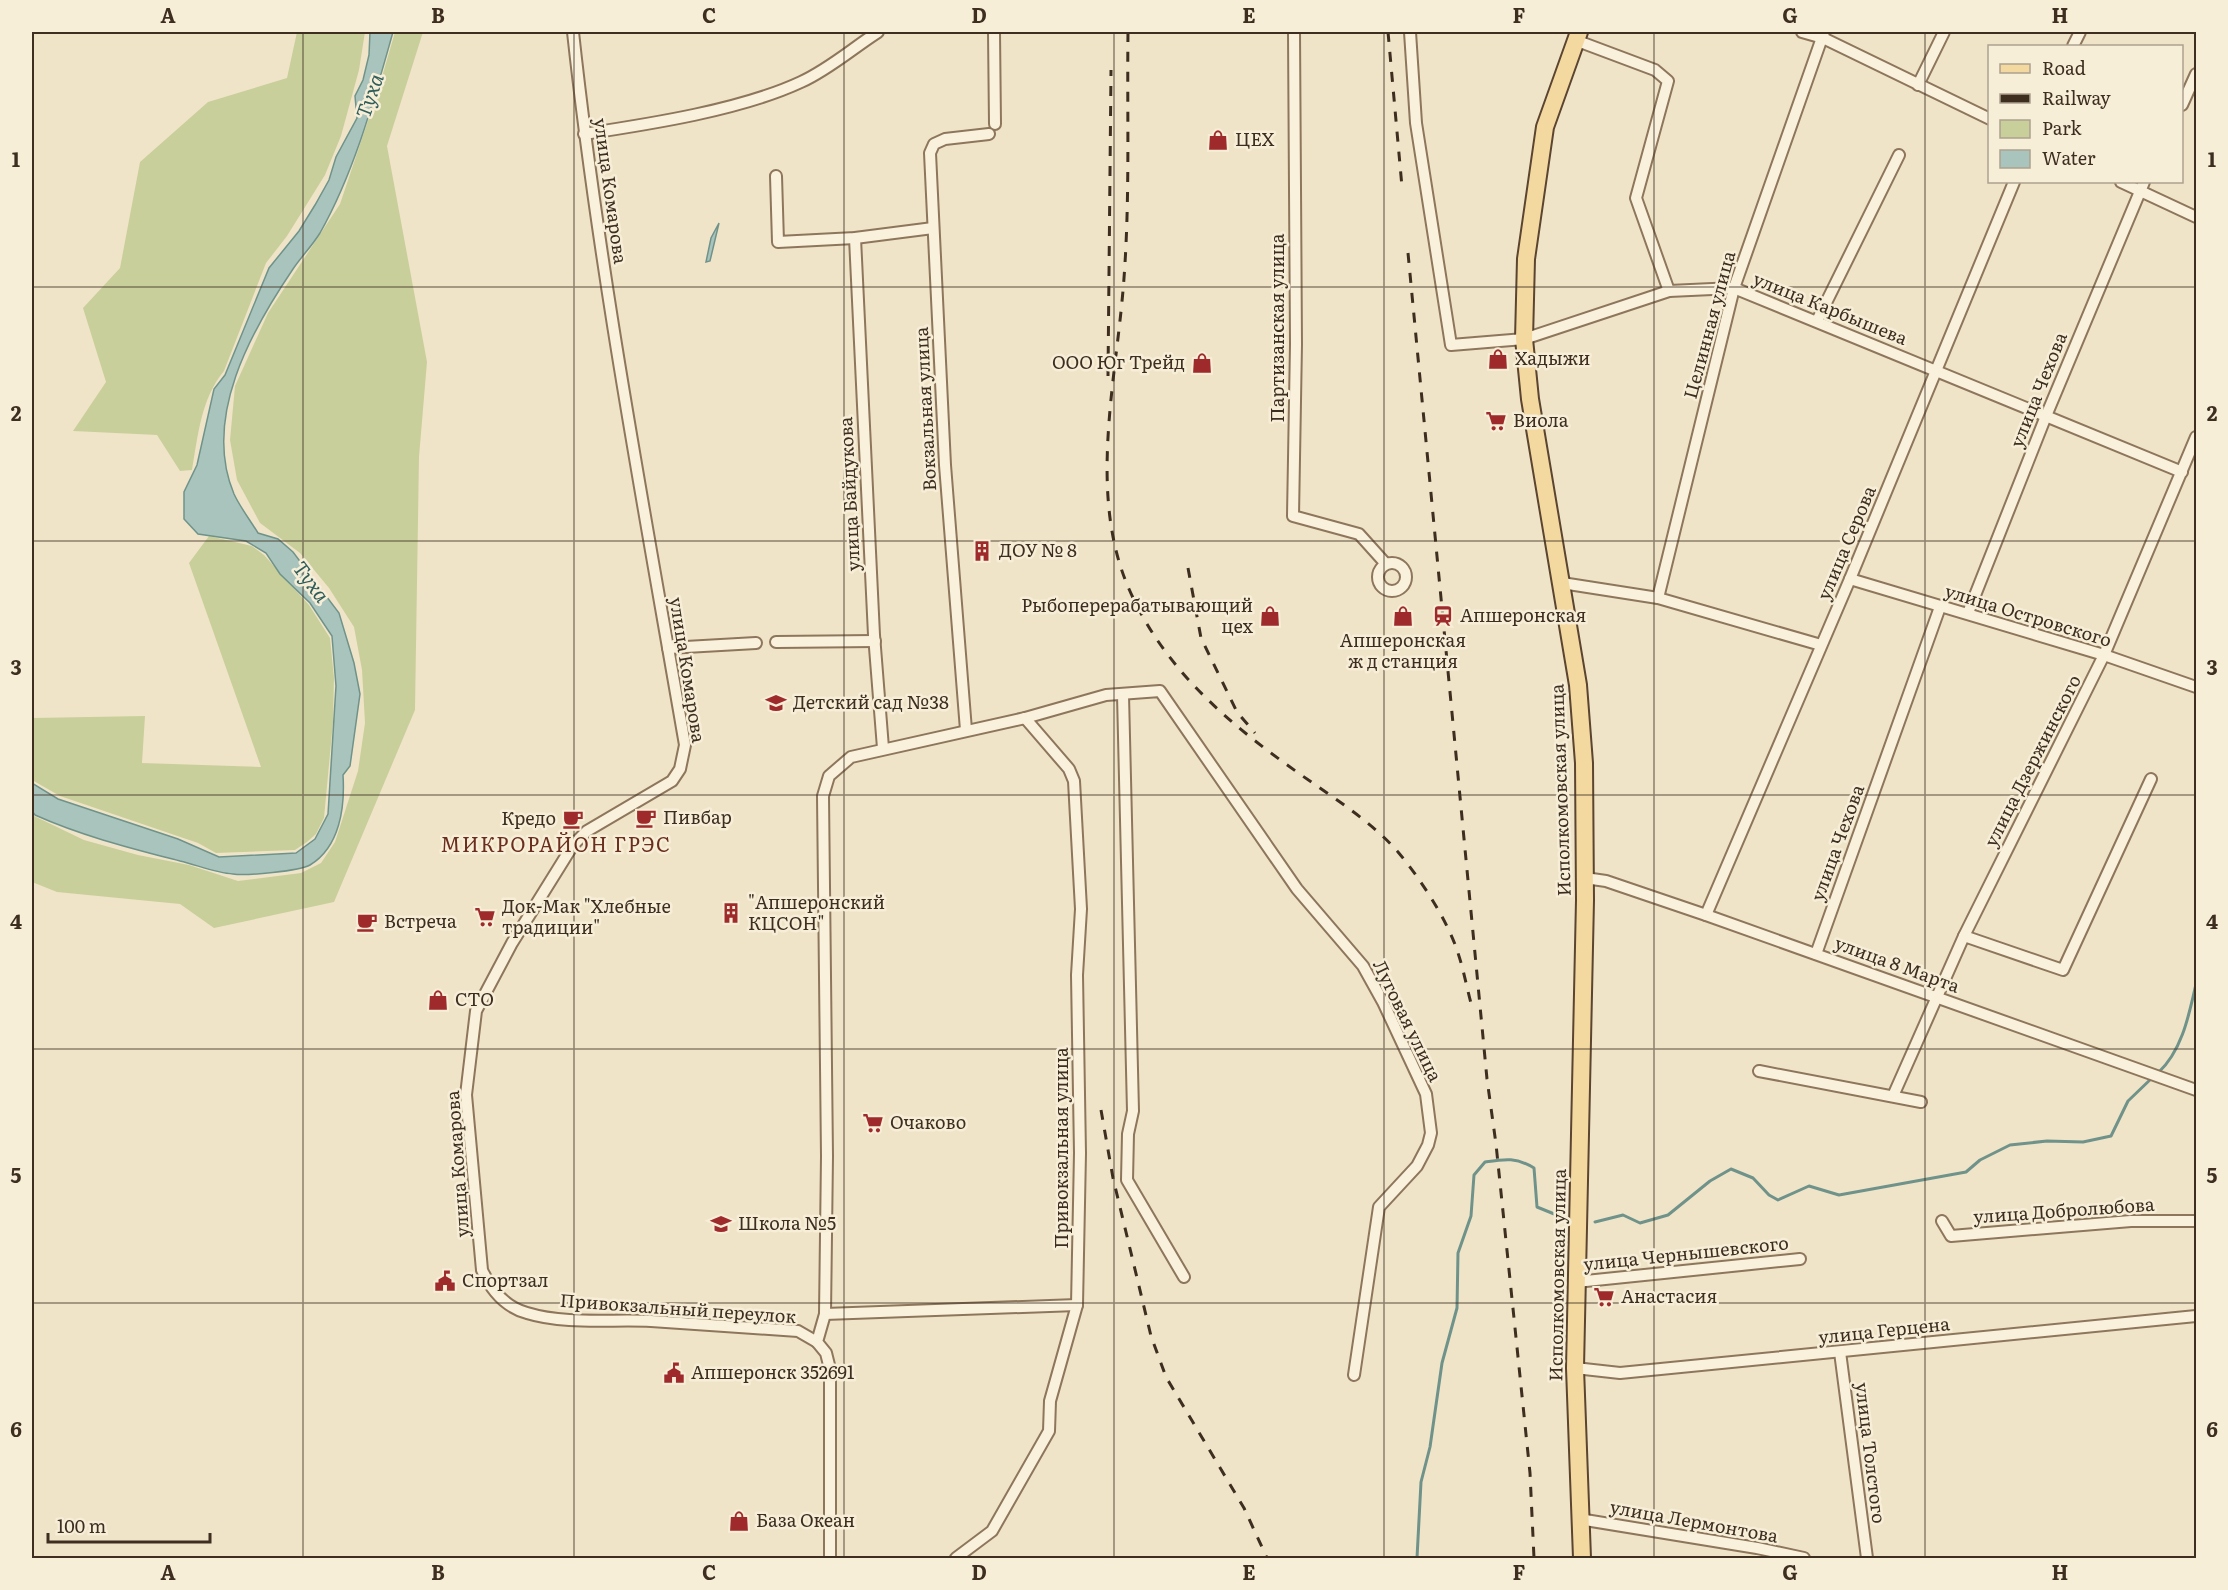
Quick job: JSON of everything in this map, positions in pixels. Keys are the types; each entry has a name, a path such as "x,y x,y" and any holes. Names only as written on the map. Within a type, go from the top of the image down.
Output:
{"main road":[{"name":"Исполкомовская улица","path":"1577,36 1545,127 1526,259 1524,339 1530,399 1578,685 1584,762 1585,878 1575,1368 1582,1558"}],"street":[{"name":"улица Комарова","path":"503,1300 491,1288 482,1270 466,1095 476,1011 512,943 573,845 587,831 672,781 680,769 685,746 637,473 584,134 573,32"},
{"path":"584,134 633,126 755,99 802,82 878,32"},
{"name":"Вокзальная улица","path":"966,730 945,465 930,153 934,144 945,139 992,129 994,32"},
{"name":"Партизанская улица","path":"1294,32 1296,344 1293,516 1359,534 1386,564"},
{"name":"улица Карбышева","path":"1410,32 1416,123 1451,345 1524,339 1669,291 1734,288 2181,472"},
{"path":"1802,32 1824,35 1918,85 1988,119"},
{"path":"1918,85 1944,32"},
{"name":"Целинная улица","path":"1658,598 1734,288 1824,35"},
{"path":"1577,36 1655,70 1668,81 1636,198 1669,291"},
{"path":"2183,101 2196,74"},
{"path":"1817,321 1899,155"},
{"path":"776,176 778,242 855,238 933,228"},
{"name":"улица Серова","path":"1706,915 1850,579 2014,183"},
{"path":"2126,183 2142,186 2196,217"},
{"name":"улица Чехова","path":"1968,614 2046,416 2142,186"},
{"name":"улица Байдукова","path":"855,238 875,641 883,748"},
{"name":"улица Дзержинского","path":"1893,1096 1964,936 2104,655 2196,437"},
{"name":"улица Островского","path":"1850,579 2104,655 2196,687"},
{"path":"1562,583 1658,598 1821,645"},
{"name":"улица Чехова","path":"1816,954 1940,607"},
{"path":"776,642 875,641"},
{"path":"668,648 756,643"},
{"name":"Луговая улица","path":"1123,695 1160,691 1297,888 1363,966 1383,1002 1426,1094 1431,1132 1428,1145 1417,1167 1379,1207 1354,1375"},
{"path":"830,1558 830,1369 826,1353 817,1342 825,1314 827,1146 823,796 829,776 851,757 1025,718 1106,695 1123,695 1133,1111 1128,1134 1126,1180 1184,1277"},
{"name":"Привокзальная улица","path":"956,1558 992,1531 1049,1431 1050,1401 1077,1305 1080,1153 1077,975 1081,909 1074,781 1070,769 1025,718"},
{"path":"1964,936 2063,970 2151,779"},
{"name":"улица 8 Марта","path":"1585,878 1606,881 1706,915 2196,1090"},
{"path":"1759,1071 1922,1101"},
{"name":"улица Добролюбова","path":"1942,1221 1951,1236 2131,1221 2196,1221"},
{"name":"улица Чернышевского","path":"1576,1282 1800,1258"},
{"name":"Привокзальный переулок","path":"503,1300 526,1313 561,1319 651,1321 798,1331 817,1342"},
{"path":"825,1314 1077,1305"},
{"name":"улица Герцена","path":"1575,1368 1620,1373 2196,1316"},
{"name":"улица Толстого","path":"1840,1352 1867,1558"},
{"name":"улица Лермонтова","path":"1580,1519 1757,1553 1803,1558"}],"green space":[{"path":"297,32 365,32 359,70 341,136 325,175 287,236 266,263 224,371 210,393 205,405 192,470 180,471 157,435 73,431 106,382 83,308 120,268 140,162 208,102 287,78"},
{"path":"395,32 423,32 387,146 427,362 419,457 415,710 334,902 214,928 180,904 57,892 32,882 32,815 84,840 138,855 189,865 238,881 301,873 321,863 335,842 358,771 365,723 362,670 354,627 329,588 300,553 260,523 237,480 230,440 235,386 268,313 340,204"},
{"path":"209,536 252,546 264,555 309,605 330,638 334,678 333,722 324,818 316,834 295,850 216,853 198,843 60,796 32,780 32,718 145,716 142,763 261,767 189,563"}],"water":[{"name":"Туха","path":"370,32 393,32 371,109 344,185 320,233 277,293 247,347 228,406 224,436 226,465 234,494 245,514 258,533 278,539 293,552 339,613 354,663 360,694 350,766 343,775 343,800 334,837 328,848 310,865 260,874 213,871 106,841 35,815 32,811 32,783 58,799 178,839 219,857 296,853 315,839 328,814 336,686 332,636 310,603 280,574 266,553 246,541 198,534 184,519 184,492 197,465 214,389 225,375 269,268 299,231 315,205 329,180 336,157 357,118 355,96 363,80 369,55"},
{"path":"719,223 710,261 706,262 711,238"}],"waterway":[{"path":"2158,1073 2179,1043 2196,984"},
{"path":"1595,1222 1623,1215 1640,1223 1668,1215 1710,1181 1731,1169 1753,1178 1769,1195 1778,1200 1809,1186 1839,1195 1966,1172 1980,1160 2010,1145 2047,1141 2083,1142 2111,1136 2128,1101 2153,1077"},
{"path":"1417,1558 1421,1482 1430,1447 1442,1363 1457,1308 1458,1253 1471,1216 1474,1175 1485,1162 1510,1160 1528,1164 1534,1168 1537,1207 1569,1220"}],"railway":[{"path":"1128,32 1126,247 1111,395 1107,475 1116,552 1129,589 1143,618 1160,644 1200,692 1271,753 1363,819 1398,852 1424,887 1448,927 1460,960 1472,1007"},
{"path":"1388,32 1402,187"},
{"path":"1108,376 1111,70"},
{"path":"1408,253 1487,1079 1496,1144 1530,1473 1534,1558"},
{"path":"1188,568 1201,638 1237,712 1255,733"},
{"path":"1101,1110 1113,1178 1151,1336 1166,1377 1244,1508 1267,1558"}],"place":[{"name":"ЦЕХ","path":"1218,140"},
{"name":"Хадыжи","path":"1498,359"},
{"name":"ООО Юг Трейд","path":"1202,363"},
{"name":"Виола","path":"1496,421"},
{"name":"ДОУ № 8","path":"982,551"},
{"name":"Рыбоперерабатывающий цех","path":"1270,616"},
{"name":"Апшеронская ж д станция","path":"1403,616"},
{"name":"Апшеронская","path":"1443,616"},
{"name":"Детский сад №38","path":"776,703"},
{"name":"Пивбар","path":"646,818"},
{"name":"Кредо","path":"573,819"},
{"name":"\"Апшеронский КЦСОН\"","path":"731,913"},
{"name":"Док-Мак \"Хлебные традиции\"","path":"485,917"},
{"name":"Встреча","path":"367,922"},
{"name":"СТО","path":"438,1000"},
{"name":"Очаково","path":"873,1123"},
{"name":"Школа №5","path":"721,1224"},
{"name":"Спортзал","path":"445,1281"},
{"name":"Анастасия","path":"1604,1297"},
{"name":"Апшеронск 352691","path":"674,1373"},
{"name":"База Океан","path":"739,1521"}],"district":[{"name":"МИКРОРАЙОН ГРЭС","path":"556,845"}]}
